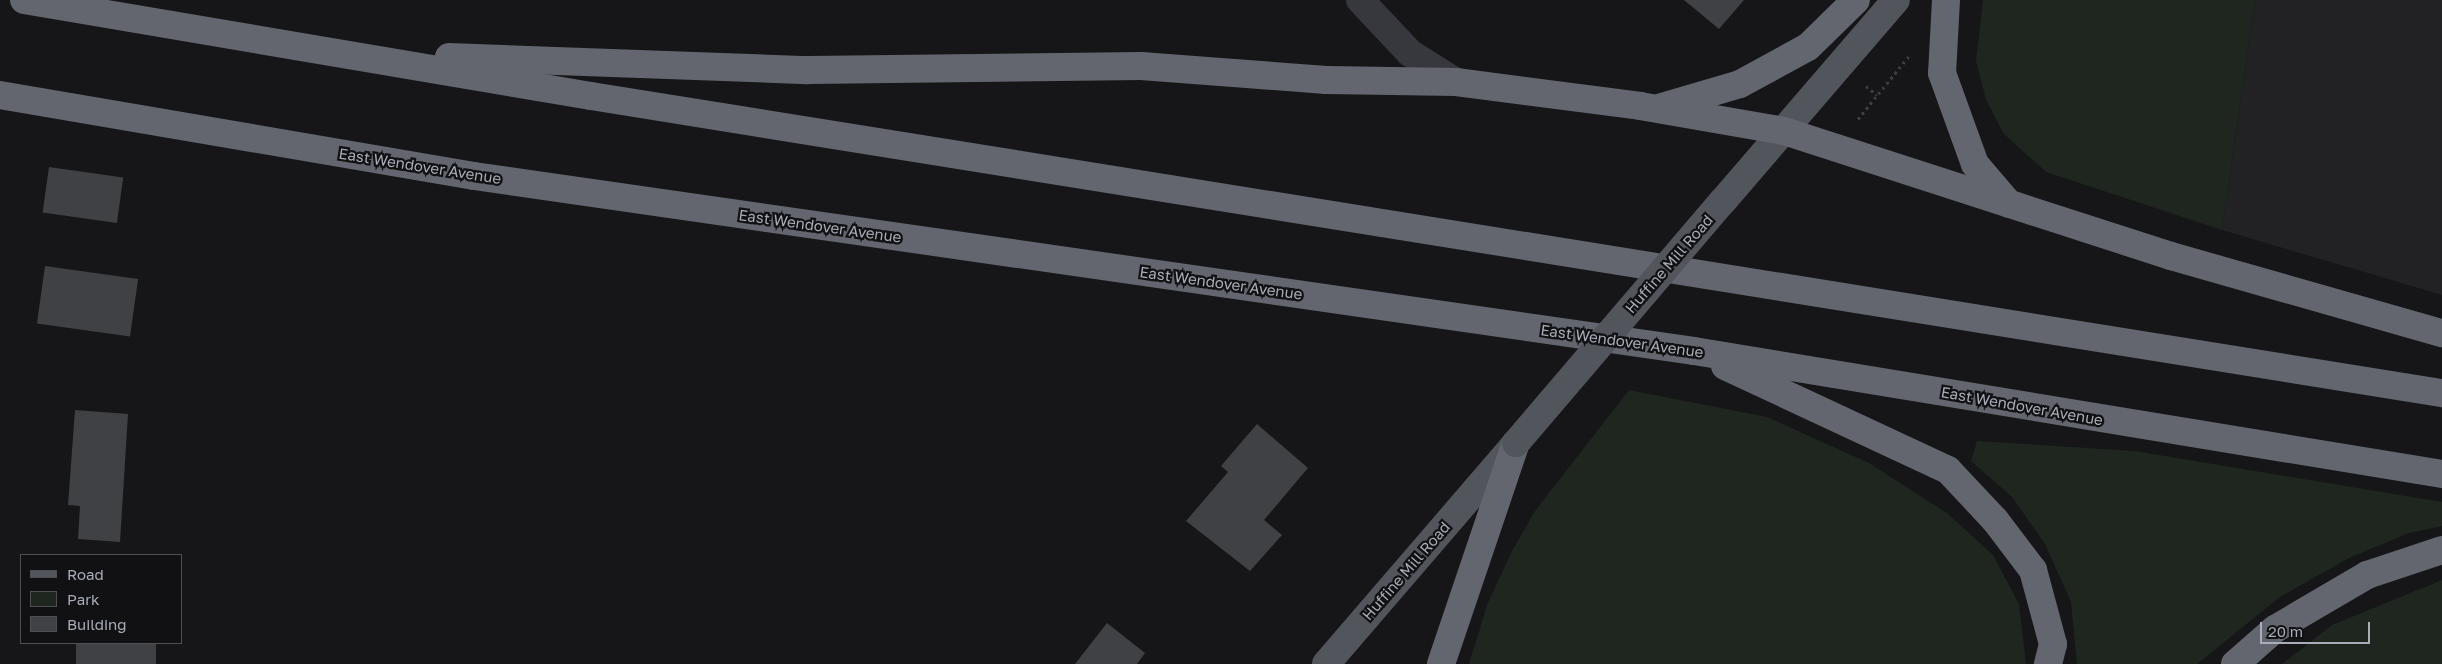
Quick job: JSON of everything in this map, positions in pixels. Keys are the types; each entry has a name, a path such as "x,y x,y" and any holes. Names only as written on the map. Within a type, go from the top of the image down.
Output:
{"highway":[{"path":"24,0 330,52 2442,393"},
{"path":"1656,109 1740,84 1808,46 1856,0"},
{"path":"1946,0 1942,73 1975,164 2009,204"},
{"path":"330,52 808,70 1141,66 1326,80 1456,82 1656,109 1784,130 2171,256 2442,332"},
{"name":"East Wendover Avenue","path":"0,95 484,177 1694,351 2442,474"},
{"path":"1694,351 1948,470 1995,520 2033,570 2053,644 2048,664"},
{"path":"1441,664 1516,443"},
{"path":"2234,664 2275,629 2367,575 2442,550"}],"main road":[{"name":"Huffine Mill Road","path":"1326,664 1896,0"}],"street":[{"path":"1360,0 1410,53 1456,82"}],"path":[{"path":"1851,128 1912,52"},
{"path":"1866,85 1877,95"}],"shaded area":[{"path":"2255,0 2442,0 2442,295 2222,230"}],"green space":[{"path":"1983,0 2255,0 2222,230 2046,172 2004,134 1986,100 1976,61"},
{"path":"1629,390 1767,417 1869,463 1947,513 1993,555 2019,604 2026,664 1469,664 1487,605 1512,551 1535,511"},
{"path":"1977,441 2135,451 2442,502 2442,526 2409,533 2349,558 2280,597 2197,664 2077,664 2071,602 2045,544 2012,497 1971,461"},
{"path":"2442,580 2442,664 2282,664 2332,625"}],"building":[{"path":"1684,0 1744,0 1719,29"},
{"path":"49,167 123,177 117,223 43,213"},
{"path":"45,266 138,279 130,337 37,323"},
{"path":"75,410 128,414 120,542 78,539 80,506 68,505"},
{"path":"1257,424 1308,468 1264,520 1282,535 1250,571 1186,521 1228,472 1221,466"},
{"path":"1107,623 1145,653 1137,664 1075,664"},
{"path":"76,644 156,644 156,664 76,664"}]}
